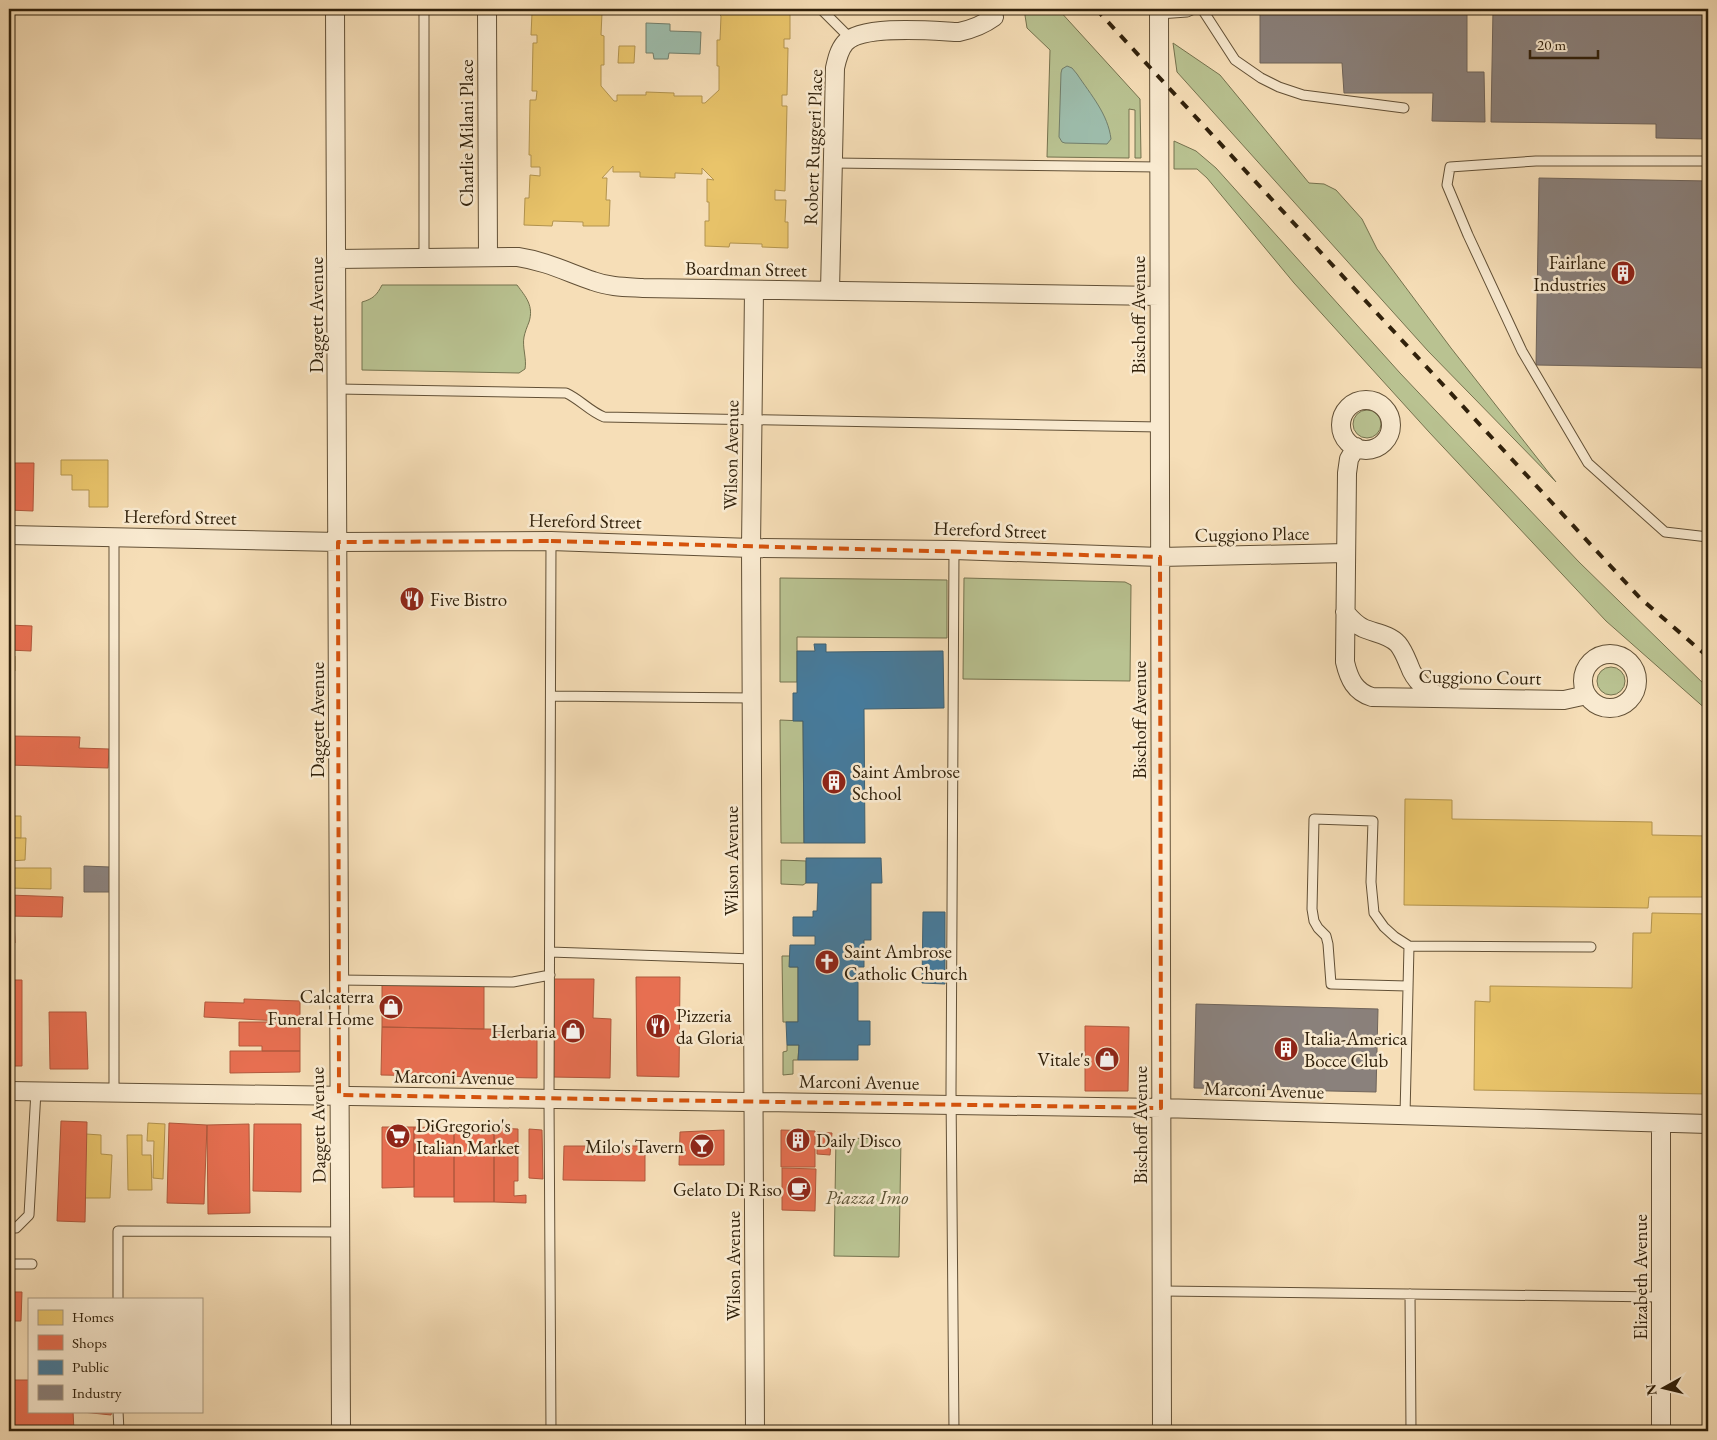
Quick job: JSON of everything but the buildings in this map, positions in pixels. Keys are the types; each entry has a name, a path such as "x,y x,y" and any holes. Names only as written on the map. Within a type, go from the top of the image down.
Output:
{"street":[{"name":"Daggett Avenue","path":"335,9 338,389 338,1095 341,1431"},
{"name":"Charlie Milani Place","path":"487,9 488,257"},
{"name":"Bischoff Avenue","path":"1159,12 1162,1431"},
{"path":"850,38 857,34 880,30 960,32 985,24 994,17"},
{"name":"Robert Ruggeri Place","path":"830,291 835,68 839,53 850,38"},
{"name":"Boardman Street","path":"336,258 518,257 535,260 594,282 615,286 1159,296"},
{"name":"Wilson Avenue","path":"754,290 751,698 755,1431"},
{"path":"1356,447 1349,459 1347,473 1346,612 1353,622 1388,637 1397,643 1417,681 1426,690 1442,698"},
{"name":"Hereford Street","path":"9,535 338,542 551,541 751,548 954,550 1160,557"},
{"name":"Cuggiono Place","path":"1160,557 1346,554"},
{"name":"Cuggiono Court","path":"1346,612 1345,662 1352,683 1363,694 1372,697 1564,700 1587,695"},
{"name":"Marconi Avenue","path":"9,1091 1161,1108 1708,1124"},
{"name":"Elizabeth Avenue","path":"1661,1123 1661,1431"}],"lane":[{"path":"424,9 424,258"},
{"path":"821,9 850,38"},
{"path":"1159,12 1187,12 1194,9"},
{"path":"1202,9 1235,60 1279,87 1303,95 1404,108"},
{"path":"1708,161 1536,161 1450,167 1447,185 1468,235 1522,350 1588,463 1665,532 1708,537"},
{"path":"833,162 1159,167"},
{"path":"338,389 566,393 577,399 593,413 604,417 1160,427"},
{"path":"114,536 114,1092"},
{"path":"551,541 549,1100 551,1431"},
{"path":"954,550 951,1105 954,1431"},
{"path":"551,696 751,698"},
{"path":"1407,986 1331,984 1326,936 1314,921 1312,910 1314,819 1372,821 1371,882 1374,913 1395,938 1408,946 1591,946"},
{"path":"1404,1115 1408,946"},
{"path":"550,952 752,959"},
{"path":"338,980 513,982 550,975"},
{"path":"9,1228 16,1228 30,1215 36,1092"},
{"path":"118,1298 118,1231 340,1232"},
{"path":"9,1264 32,1264"},
{"path":"1162,1292 1661,1297"},
{"path":"1410,1294 1411,1431"},
{"path":"118,1412 118,1431"}],"highlighted area":[{"path":"551,541 1160,557 1161,1108 339,1095 338,542"}],"green space":[{"path":"1024,9 1058,9 1140,99 1141,158 1135,158 1135,110 1129,109 1129,158 1047,157 1050,50 1027,28"},
{"path":"1173,43 1220,75 1309,183 1324,184 1336,190 1362,219 1377,249 1451,348 1556,482 1428,351 1177,72"},
{"path":"1174,141 1196,151 1216,168 1400,373 1579,562 1708,688 1708,711 1606,621 1429,432 1294,283 1207,178 1197,169 1174,169"},
{"path":"382,285 517,285 530,306 529,322 524,341 525,369 519,373 362,370 362,302 374,296"},
{"path":"1367,410 1377,414 1381,424 1377,434 1367,438 1357,434 1353,424 1357,414"},
{"path":"780,578 947,580 947,638 797,637 797,682 780,682"},
{"path":"964,578 1125,582 1131,585 1130,681 963,679"},
{"path":"1611,667 1621,671 1625,681 1621,691 1611,695 1601,691 1597,681 1601,671"},
{"path":"780,720 803,721 804,843 781,843"},
{"path":"781,860 806,861 806,883 803,885 781,884"},
{"path":"782,956 790,956 790,967 798,967 798,1022 783,1022"},
{"path":"787,1045 799,1045 798,1060 793,1060 793,1074 783,1075 783,1052 787,1051"},
{"name":"Piazza Imo","path":"836,1138 901,1139 899,1257 834,1256"}],"shaded area":[{"path":"646,23 670,24 670,31 701,32 700,54 669,53 668,59 654,59 653,53 646,53"},
{"path":"1067,66 1072,68 1077,74 1103,113 1111,139 1107,144 1065,143 1059,137 1061,73 1062,69"}],"railway":[{"path":"1096,9 1640,598 1708,657"}],"place":[{"name":"Fairlane Industries","path":"1623,273"},
{"name":"Five Bistro","path":"412,599"},
{"name":"Saint Ambrose School","path":"834,782"},
{"name":"Saint Ambrose Catholic Church","path":"827,962"},
{"name":"Calcaterra Funeral Home","path":"391,1007"},
{"name":"Pizzeria da Gloria","path":"658,1026"},
{"name":"Herbaria","path":"573,1031"},
{"name":"Italia-America Bocce Club","path":"1286,1049"},
{"name":"Vitale's","path":"1107,1059"},
{"name":"DiGregorio's Italian Market","path":"398,1136"},
{"name":"Daily Disco","path":"798,1140"},
{"name":"Milo's Tavern","path":"702,1146"},
{"name":"Gelato Di Riso","path":"799,1189"}]}
